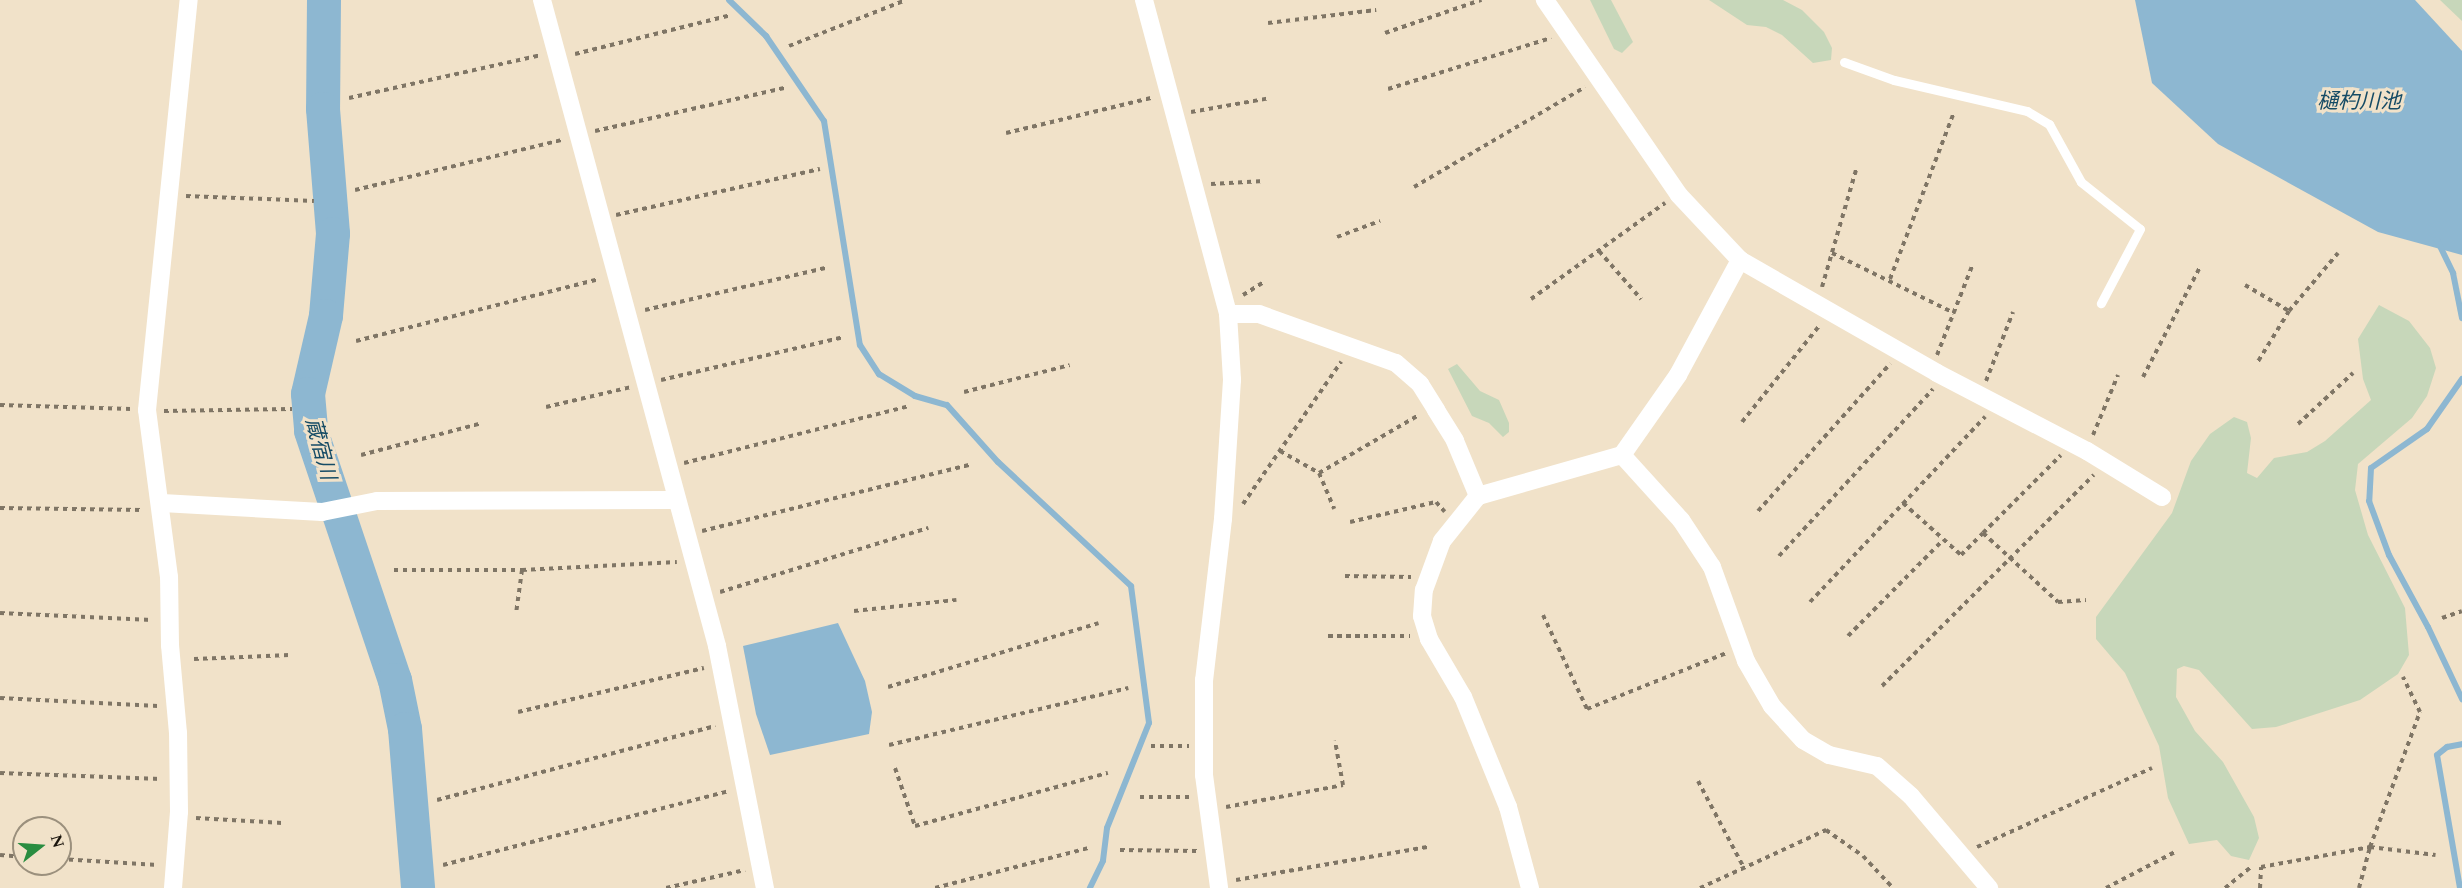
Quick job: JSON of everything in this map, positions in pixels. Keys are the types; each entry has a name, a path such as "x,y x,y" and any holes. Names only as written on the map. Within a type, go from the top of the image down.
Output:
{"street":[{"path":"173,888 179,812 178,733 154,506 147,410 189,0"},
{"path":"542,0 717,646 765,888"},
{"path":"1144,0 1230,308 1232,380 1228,438 1204,680 1204,775 1224,885"},
{"path":"1545,0 1679,195 1740,260 1937,373 2087,451 2162,497"},
{"path":"1530,888 1508,807 1463,697 1429,639 1420,602 1442,541 1478,496 1622,455 1678,375 1740,260"},
{"path":"1230,308 1259,314 1396,363 1420,384 1455,441 1478,496"},
{"path":"1622,455 1681,520 1712,567 1746,661 1772,706 1803,740 1829,755 1877,766 1911,796 1989,888"},
{"path":"154,506 322,512 377,501 676,500"}],"lane":[{"path":"1844,62 1894,80 2028,111 2049,124 2081,182 2140,229 2101,303"}],"path":[{"path":"789,46 906,0"},
{"path":"1385,33 1481,0"},
{"path":"1268,23 1376,10"},
{"path":"575,54 730,15"},
{"path":"1388,89 1557,36"},
{"path":"349,98 545,54"},
{"path":"1414,187 1589,84"},
{"path":"594,131 785,88"},
{"path":"1006,133 1151,98"},
{"path":"1181,114 1270,98"},
{"path":"1890,279 1954,112"},
{"path":"355,190 568,138"},
{"path":"613,215 820,169"},
{"path":"1820,294 1856,170"},
{"path":"1203,184 1264,181"},
{"path":"178,196 314,201"},
{"path":"1531,299 1668,201"},
{"path":"1337,237 1380,221"},
{"path":"1599,251 1641,299"},
{"path":"1832,253 1890,279 1954,313"},
{"path":"2257,363 2289,311 2338,253"},
{"path":"1935,361 1972,266"},
{"path":"2143,377 2200,267"},
{"path":"636,312 825,268"},
{"path":"356,341 606,278"},
{"path":"1230,308 1265,281"},
{"path":"2245,285 2289,311"},
{"path":"1983,387 2013,312"},
{"path":"1742,423 1825,318"},
{"path":"654,381 844,337"},
{"path":"1241,507 1346,354"},
{"path":"1758,511 1894,360"},
{"path":"964,392 1070,365"},
{"path":"2298,424 2353,374"},
{"path":"2087,451 2118,375"},
{"path":"1779,556 1937,385"},
{"path":"546,407 635,386"},
{"path":"0,405 134,409"},
{"path":"677,465 910,406"},
{"path":"164,411 291,409"},
{"path":"1319,473 1424,411"},
{"path":"1810,602 1989,412"},
{"path":"361,455 482,423"},
{"path":"1280,451 1319,473 1334,509"},
{"path":"1903,503 1961,555 2065,452"},
{"path":"695,532 972,464"},
{"path":"1882,686 2098,471"},
{"path":"1350,522 1436,502 1449,517"},
{"path":"0,507 154,506"},
{"path":"711,595 928,528"},
{"path":"1983,533 2009,560 2058,602 2086,600"},
{"path":"1848,636 1943,540"},
{"path":"394,570 522,570 683,562"},
{"path":"516,614 522,570"},
{"path":"1345,576 1414,577"},
{"path":"854,611 956,600"},
{"path":"2442,618 2462,611"},
{"path":"0,613 159,620"},
{"path":"1542,615 1587,709 1730,651"},
{"path":"888,687 1098,623"},
{"path":"1328,636 1417,636"},
{"path":"194,659 289,655"},
{"path":"518,712 706,667"},
{"path":"2359,888 2370,847 2420,712 2403,676"},
{"path":"889,745 1128,688"},
{"path":"0,698 167,707"},
{"path":"437,800 716,726"},
{"path":"1217,809 1343,786 1335,741"},
{"path":"1151,746 1192,746"},
{"path":"895,768 915,826 1108,773"},
{"path":"1969,850 2152,768"},
{"path":"0,773 167,779"},
{"path":"1698,782 1744,868"},
{"path":"443,865 734,790"},
{"path":"1140,797 1196,797"},
{"path":"195,818 282,823"},
{"path":"1700,888 1826,830 1863,856 1893,888"},
{"path":"1224,885 1427,847"},
{"path":"2260,888 2261,867 2370,847 2436,855"},
{"path":"934,888 1089,848"},
{"path":"1120,850 1201,851"},
{"path":"2106,888 2175,852"},
{"path":"72,860 163,865"},
{"path":"2225,888 2252,866"},
{"path":"666,888 749,869"}],"green space":[{"path":"1590,0 1611,0 1633,42 1622,53 1614,49"},
{"path":"1709,0 1783,0 1802,10 1824,32 1832,48 1831,60 1813,63 1782,35 1766,27 1747,25"},
{"path":"2440,0 2462,0 2462,21"},
{"path":"2379,305 2409,321 2430,348 2436,368 2427,396 2412,418 2358,464 2355,490 2368,535 2405,608 2409,655 2398,674 2360,700 2276,727 2252,729 2199,670 2184,666 2177,669 2176,697 2195,731 2223,762 2254,817 2259,838 2249,860 2231,856 2217,840 2189,844 2168,798 2159,746 2125,673 2096,639 2096,617 2172,513 2191,461 2210,434 2234,417 2247,422 2251,438 2247,473 2257,478 2274,458 2307,452 2325,441 2371,400 2363,379 2358,339"},
{"path":"1457,364 1480,391 1499,400 1509,423 1509,432 1503,437 1489,423 1472,416 1448,369"}],"water":[{"name":"樋杓川池","path":"2135,0 2415,0 2462,51 2462,255 2378,232 2218,144 2152,83"},
{"path":"838,623 865,681 872,712 869,734 770,755 756,714 743,646"}],"waterway":[{"name":"蔵宿川","path":"324,0 323,109 333,234 326,316 308,394 311,431 395,680 405,729 418,888"},
{"path":"729,0 766,36 824,121 860,345 879,374 915,396 947,405 998,462 1131,586 1149,723 1107,828 1103,861 1090,888"},
{"path":"2437,240 2453,273 2462,318"},
{"path":"2462,379 2427,429 2371,468 2369,501 2389,555 2428,627 2462,699"},
{"path":"2460,888 2437,755 2447,747 2462,744"}]}
